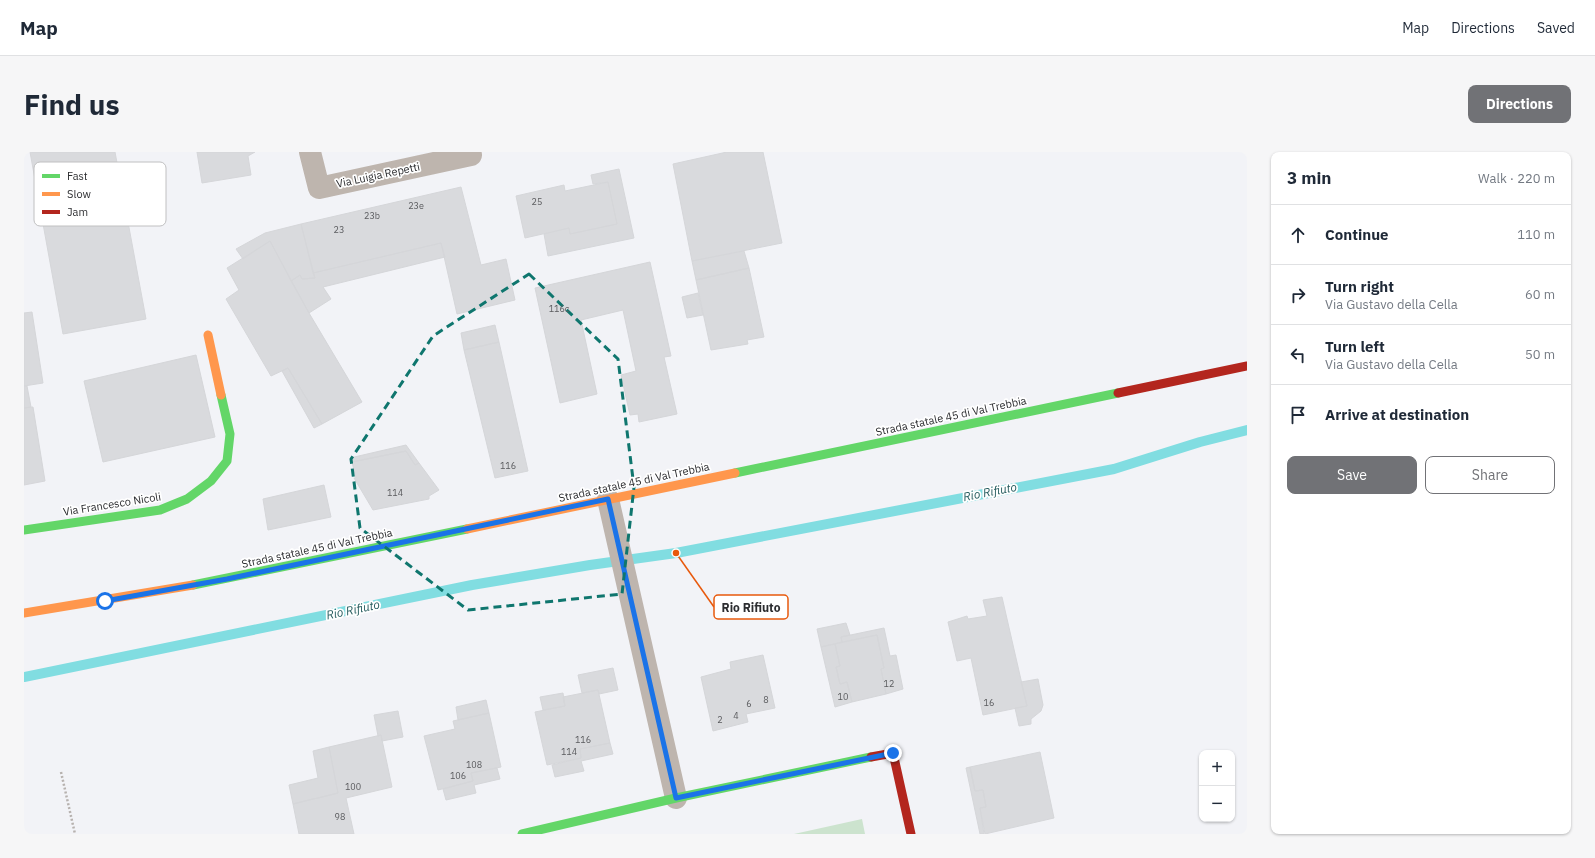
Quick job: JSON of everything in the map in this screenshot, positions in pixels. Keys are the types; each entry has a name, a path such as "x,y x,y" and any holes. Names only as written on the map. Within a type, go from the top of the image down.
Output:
{"main road":[{"name":"Via Francesco Nicoli","path":"24,530 160,510 188,499 211,481 227,461 230,434 208,336"},
{"name":"Strada statale 45 di Val Trebbia","path":"24,613 105,601 227,579 1247,366"},
{"path":"522,834 676,798 893,753 911,834"}],"street":[{"name":"Via Luigia Repetti","path":"310,152 319,188 471,155 470,152"},
{"path":"608,499 676,798"}],"path":[{"path":"61,772 75,834"}],"highlighted area":[{"path":"529,274 618,359 634,487 622,594 468,610 360,528 351,459 433,336"}],"green space":[{"path":"862,819 865,834 794,834"}],"building":[{"path":"30,152 115,152 117,162 34,162 34,174"},
{"path":"197,152 255,152 248,156 251,175 202,183"},
{"path":"727,152 763,152 782,243 692,261 673,164"},
{"path":"619,169 634,238 548,256 544,234 569,228 570,234 617,224 608,182 593,184 591,175"},
{"path":"608,182 617,224 570,234 569,228 525,238 516,196 564,185 565,191"},
{"path":"461,187 481,265 506,259 515,300 457,314 441,243 313,273 301,224"},
{"path":"301,224 315,278 302,279 300,275 291,281 270,241 243,259 236,249 265,233"},
{"path":"43,226 129,226 146,319 63,334"},
{"path":"270,241 309,313 362,402 322,424 288,368 271,376 226,299 239,290 227,268"},
{"path":"441,243 445,257 323,287 331,299 309,313 291,281 300,275 302,279 315,278 313,273"},
{"path":"744,251 749,268 696,280 692,261"},
{"path":"650,262 671,356 664,357 677,414 639,422 638,414 630,415 621,375 636,371 623,310 581,320 597,394 560,403 535,288"},
{"path":"749,268 764,337 747,340 748,344 711,350 696,280"},
{"path":"698,293 703,315 687,318 682,297"},
{"path":"32,312 43,383 24,386 24,313"},
{"path":"495,325 499,342 464,350 461,333"},
{"path":"499,342 528,471 495,478 464,350"},
{"path":"196,355 215,437 103,462 84,381"},
{"path":"288,368 322,424 314,428 282,371"},
{"path":"24,386 27,386 31,407 24,408"},
{"path":"33,407 45,481 24,485 24,408"},
{"path":"406,445 419,463 415,465 406,451 352,462 350,458"},
{"path":"406,451 415,465 419,463 439,490 429,496 429,499 373,510 354,478 356,478 352,462"},
{"path":"324,485 331,517 268,530 263,499"},
{"path":"1002,597 1027,706 983,715 971,658 957,661 948,622 967,616 968,619 987,616 983,600"},
{"path":"846,623 850,635 841,637 842,642 821,647 817,629"},
{"path":"884,628 890,656 896,655 903,689 886,694 881,669 884,668 877,635 842,642 841,637"},
{"path":"877,635 884,668 881,669 886,694 852,702 847,682 840,684 836,667 840,666 835,644"},
{"path":"835,644 840,666 836,667 840,684 847,682 852,702 835,707 821,647"},
{"path":"763,655 775,708 746,714 748,722 713,731 701,677 731,669 730,662"},
{"path":"613,668 618,690 599,694 598,690 582,693 578,675"},
{"path":"1038,679 1043,705 1041,711 1031,719 1031,724 1019,726 1015,708 1027,706 1021,682"},
{"path":"598,690 610,743 580,749 581,758 547,765 535,712 565,706 563,697"},
{"path":"563,693 565,706 543,710 540,697"},
{"path":"486,700 489,713 458,720 456,707"},
{"path":"398,711 403,737 382,741 381,735 378,736 374,715"},
{"path":"489,713 501,767 471,773 473,781 438,790 424,736 455,729 453,721"},
{"path":"381,735 392,787 346,798 354,834 299,834 293,804 338,793 329,747"},
{"path":"610,743 613,754 581,761 584,771 555,777 552,765 581,758 580,749"},
{"path":"329,747 338,793 293,804 289,785 318,778 313,751"},
{"path":"1040,752 1054,818 985,834 980,808 986,807 983,790 975,791 970,767"},
{"path":"970,767 975,791 983,790 986,807 980,808 984,834 980,834 966,768"},
{"path":"497,768 500,779 474,785 476,793 446,800 443,789 473,781 471,773"}],"waterway":[{"name":"Rio Rifiuto","path":"24,677 472,585 590,565 676,553 1114,469 1200,442 1247,430"}],"traffic: fast":[{"path":"735,473 1118,393"},
{"path":"24,530 160,510 187,499 211,481 227,461 230,434 221,395"},
{"path":"193,585 467,529"},
{"path":"522,834 676,798 871,757"}],"traffic: slow":[{"path":"208,335 221,395"},
{"path":"467,529 735,473"},
{"path":"24,613 193,585"}],"traffic: jam":[{"path":"1118,393 1247,366"},
{"path":"871,757 893,753 911,834"}],"place":[{"name":"Rio Rifiuto","path":"676,553"}],"route":[{"path":"105,601 227,579 608,499 676,798 893,753"}]}
